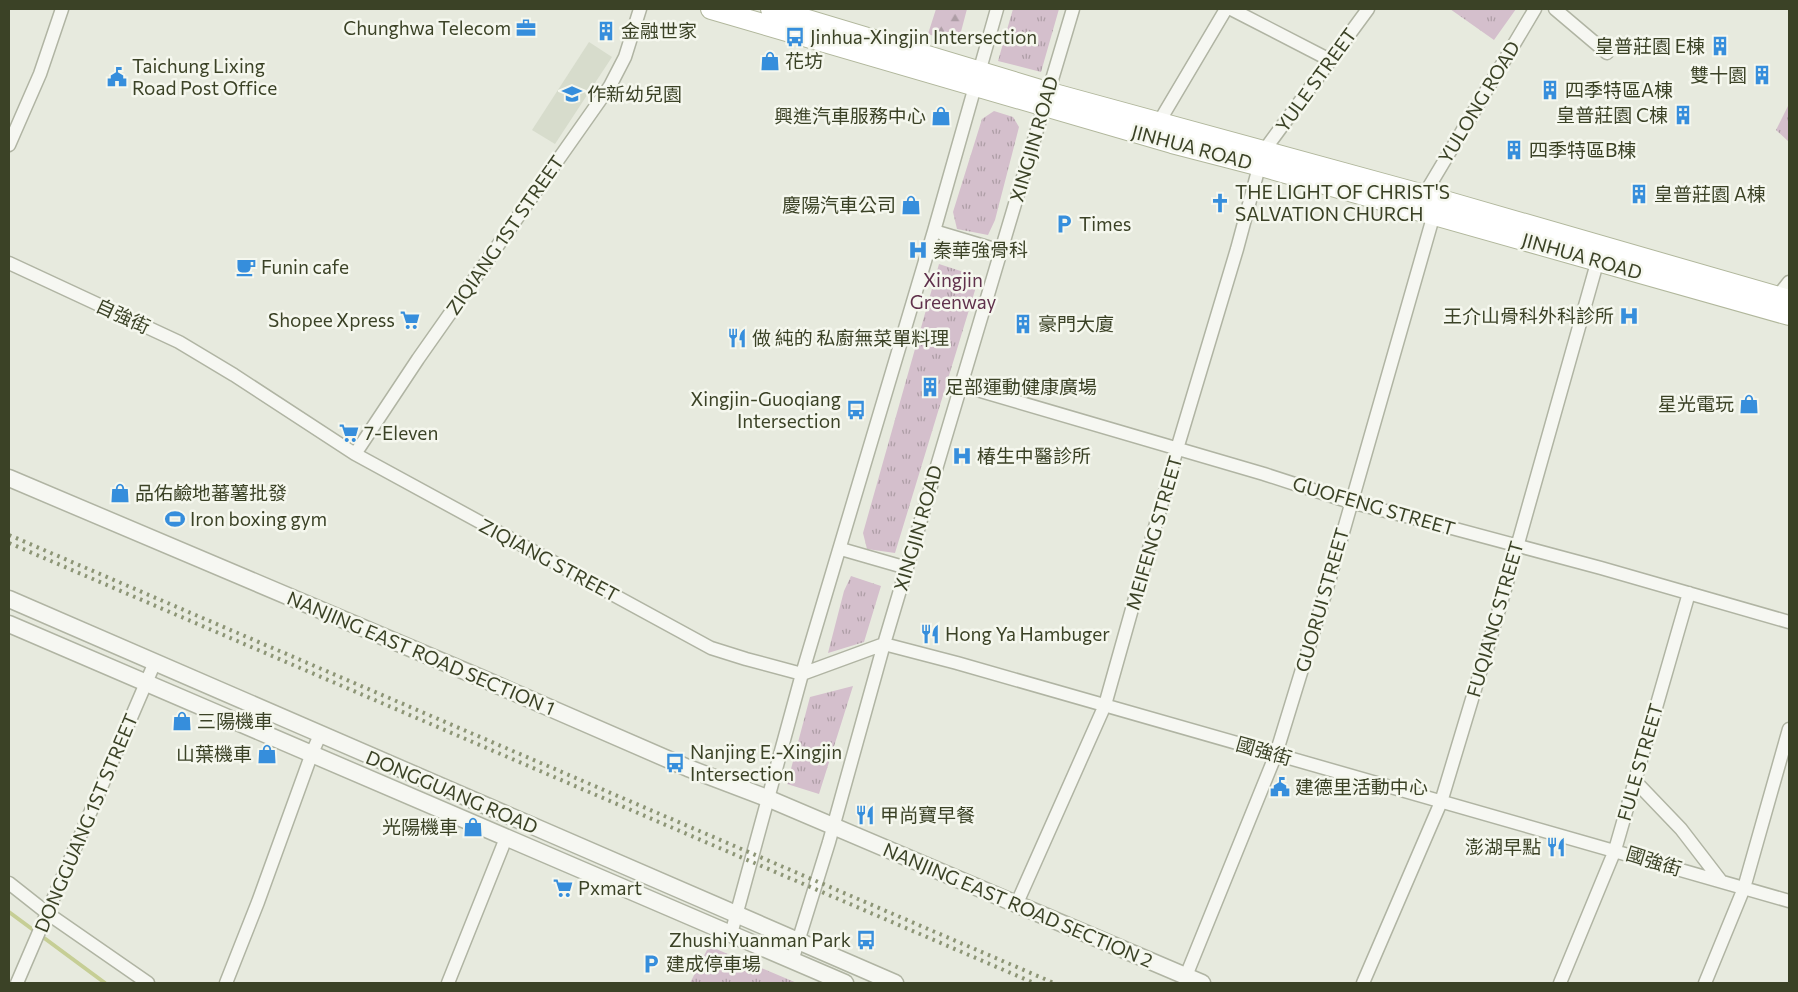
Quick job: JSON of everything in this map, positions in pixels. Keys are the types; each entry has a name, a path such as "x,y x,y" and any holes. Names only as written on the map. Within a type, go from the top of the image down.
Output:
{"main road":[{"name":"JINHUA ROAD","path":"711,9 977,79 1045,99 1172,143 1262,159 1424,195 1789,315"},
{"name":"JINHUA ROAD","path":"771,9 977,79"},
{"name":"JINHUA ROAD","path":"1045,99 1159,122 1262,159 1434,214 1600,253 1785,293"}],"street":[{"path":"9,146 40,74 62,9"},
{"name":"ZIQIANG 1ST STREET","path":"355,454 418,359 610,86 625,57 640,9"},
{"path":"731,934 802,674 934,231 997,9"},
{"name":"XINGJIN ROAD","path":"792,961 833,827 884,644 1072,9"},
{"path":"1159,122 1226,9"},
{"path":"1231,9 1330,60"},
{"name":"YULE STREET","path":"1262,159 1330,60 1368,9"},
{"name":"YULONG ROAD","path":"1424,195 1535,9"},
{"path":"1555,9 1607,53"},
{"name":"MEIFENG STREET","path":"1017,904 1105,705 1262,159"},
{"name":"GUORUI STREET","path":"1186,976 1276,754 1330,578 1350,502 1434,214"},
{"path":"934,231 1001,251"},
{"name":"FUQIANG STREET","path":"1363,983 1441,802 1600,253"},
{"name":"ZIQIANG STREET","path":"9,263 179,342 234,375 355,454 711,648 802,674"},
{"name":"GUOFENG STREET","path":"960,385 1264,474 1350,502 1433,523 1789,622"},
{"name":"NANJING EAST ROAD SECTION 1","path":"9,478 400,643 688,768 767,798 833,827"},
{"path":"840,549 907,568"},
{"name":"FULE STREET","path":"1560,983 1615,850 1689,593"},
{"name":"DONGGUANG ROAD","path":"9,600 155,662 320,736 896,983"},
{"name":"DONGGUANG ROAD","path":"9,624 845,983"},
{"path":"802,674 884,644"},
{"name":"國強街","path":"884,644 1105,705 1789,901"},
{"name":"DONGGUANG 1ST STREET","path":"17,983 155,662"},
{"path":"1705,983 1744,888 1789,729"},
{"path":"226,983 320,736"},
{"path":"1635,782 1681,829 1721,881"},
{"name":"NANJING EAST ROAD SECTION 2","path":"833,827 1202,983"},
{"path":"448,983 506,838"},
{"path":"9,883 47,913 148,983"}],"shaded area":[{"name":"作新幼兒園","path":"589,42 612,57 555,144 532,130"}],"green space":[{"path":"936,9 967,9 958,43 949,40 948,35 945,33 941,33 937,37 928,34"},
{"path":"1013,9 1059,9 1041,72 998,61"},
{"path":"1450,9 1516,9 1494,40"},
{"path":"1789,104 1789,142 1776,130"},
{"name":"Xingjin Greenway","path":"994,111 1013,117 1019,127 995,220 988,235 957,229 953,212 982,119"},
{"name":"Xingjin Greenway","path":"939,264 979,277 895,553 867,549 863,533"},
{"path":"851,576 881,586 864,642 828,653 844,591"},
{"path":"853,686 819,794 787,784 810,697"},
{"path":"709,946 797,983 690,983"}],"waterway":[{"path":"9,912 105,983"}],"railway":[{"path":"9,535 1054,983"},
{"path":"9,543 1034,983"}],"place":[{"name":"Chunghwa Telecom","path":"526,28"},
{"name":"金融世家","path":"606,31"},
{"name":"Jinhua-Xingjin Intersection","path":"795,37"},
{"name":"皇普莊園 E棟","path":"1720,46"},
{"name":"花坊","path":"770,61"},
{"name":"雙十園","path":"1762,75"},
{"name":"Taichung Lixing Road Post Office","path":"117,77"},
{"name":"四季特區A棟","path":"1550,90"},
{"name":"作新幼兒園","path":"572,94"},
{"name":"皇普莊園 C棟","path":"1683,115"},
{"name":"興進汽車服務中心","path":"941,116"},
{"name":"四季特區B棟","path":"1514,150"},
{"name":"皇普莊園 A棟","path":"1639,194"},
{"name":"THE LIGHT OF CHRIST'S SALVATION CHURCH","path":"1220,203"},
{"name":"慶陽汽車公司","path":"911,205"},
{"name":"Times","path":"1064,224"},
{"name":"秦華強骨科","path":"918,250"},
{"name":"Funin cafe","path":"246,267"},
{"name":"王介山骨科外科診所","path":"1629,316"},
{"name":"Shopee Xpress","path":"410,320"},
{"name":"豪門大廈","path":"1023,324"},
{"name":"做 純的 私廚無菜單料理","path":"737,338"},
{"name":"足部運動健康廣場","path":"930,387"},
{"name":"星光電玩","path":"1749,404"},
{"name":"Xingjin-Guoqiang Intersection","path":"856,410"},
{"name":"7-Eleven","path":"349,433"},
{"name":"椿生中醫診所","path":"962,456"},
{"name":"品佑鹼地蕃薯批發","path":"120,493"},
{"name":"Iron boxing gym","path":"175,519"},
{"name":"Hong Ya Hambuger","path":"930,634"},
{"name":"三陽機車","path":"182,721"},
{"name":"山葉機車","path":"267,754"},
{"name":"Nanjing E.-Xingjin Intersection","path":"675,763"},
{"name":"建德里活動中心","path":"1280,787"},
{"name":"甲尚寶早餐","path":"865,815"},
{"name":"光陽機車","path":"473,827"},
{"name":"澎湖早點","path":"1556,847"},
{"name":"Pxmart","path":"563,888"},
{"name":"ZhushiYuanman Park","path":"866,940"},
{"name":"建成停車場","path":"651,964"}]}
